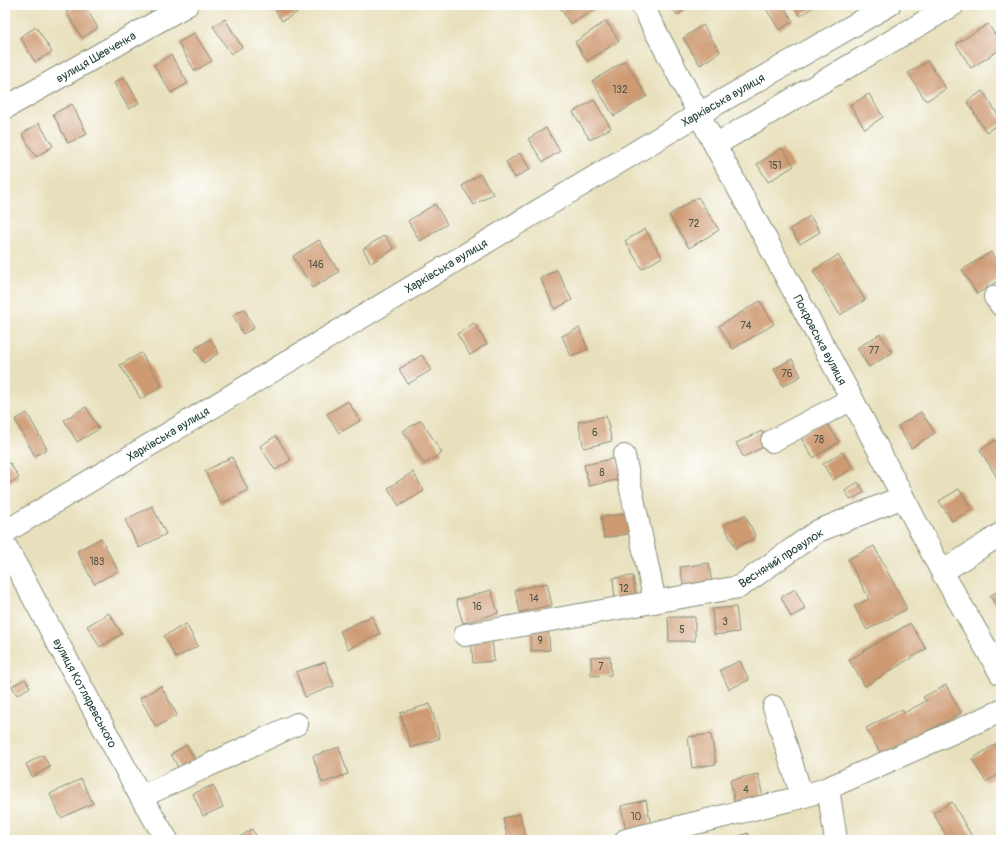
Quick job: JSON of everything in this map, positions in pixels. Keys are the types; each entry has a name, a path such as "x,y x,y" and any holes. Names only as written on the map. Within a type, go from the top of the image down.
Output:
{"street":[{"name":"вулиця Шевченка","path":"5,108 187,5"},
{"name":"Покровська вулиця","path":"642,5 715,145 852,399 942,572 1001,674"},
{"name":"Харківська вулиця","path":"5,532 699,114 889,5"},
{"path":"715,145 953,5"},
{"path":"772,441 852,399"},
{"path":"624,456 655,602"},
{"name":"Весняний провулок","path":"465,635 739,587 818,531 903,497"},
{"path":"942,572 1001,534"},
{"name":"вулиця Котляревського","path":"5,545 141,797 167,840"},
{"path":"774,707 802,797"},
{"path":"626,840 802,797 828,788 1001,711"},
{"path":"141,797 297,724"},
{"path":"828,788 836,840"}],"building":[{"path":"77,5 84,5 98,28 82,38 66,12"},
{"path":"272,5 294,5 298,12 282,21"},
{"path":"559,5 598,5 599,7 570,24"},
{"path":"670,5 693,5 677,15"},
{"path":"764,5 783,5 793,21 779,30"},
{"path":"793,5 817,5 800,16"},
{"path":"225,19 242,47 231,54 213,26"},
{"path":"606,21 619,41 587,61 575,42"},
{"path":"988,24 1001,44 1001,49 971,68 956,44"},
{"path":"703,25 720,52 700,65 683,38"},
{"path":"36,27 52,52 35,62 20,37"},
{"path":"194,33 212,61 195,71 178,43"},
{"path":"171,55 188,83 171,93 154,65"},
{"path":"625,61 647,96 614,116 592,81"},
{"path":"928,61 946,89 926,101 908,73"},
{"path":"124,77 139,103 129,109 114,83"},
{"path":"983,91 1001,120 1001,123 986,132 967,101"},
{"path":"869,94 883,117 865,129 850,105"},
{"path":"594,100 611,128 590,140 573,112"},
{"path":"72,104 87,134 68,143 53,114"},
{"path":"39,123 53,146 36,157 22,134"},
{"path":"546,128 560,151 543,162 528,139"},
{"path":"782,148 794,166 768,182 757,164"},
{"path":"520,153 530,169 515,178 506,162"},
{"path":"480,174 493,194 474,205 462,186"},
{"path":"698,197 719,230 689,248 669,215"},
{"path":"435,204 447,224 420,241 408,221"},
{"path":"810,216 820,232 800,244 790,229"},
{"path":"645,229 662,257 642,269 625,241"},
{"path":"385,235 394,249 371,263 363,249"},
{"path":"319,240 339,272 312,288 293,256"},
{"path":"991,252 1001,269 1001,279 977,294 962,270"},
{"path":"838,255 865,300 840,315 813,271"},
{"path":"557,270 572,300 555,309 540,278"},
{"path":"760,301 774,324 733,349 719,326"},
{"path":"244,309 254,328 243,334 233,315"},
{"path":"474,323 487,344 470,355 457,334"},
{"path":"579,328 588,349 571,356 562,336"},
{"path":"880,334 892,353 869,367 857,348"},
{"path":"210,339 219,353 204,363 195,349"},
{"path":"141,353 162,386 141,399 120,365"},
{"path":"422,355 431,370 408,384 399,369"},
{"path":"792,359 801,376 783,386 774,369"},
{"path":"348,401 360,421 339,433 327,414"},
{"path":"86,407 99,429 77,442 64,420"},
{"path":"921,412 935,433 911,448 898,426"},
{"path":"27,413 47,449 35,456 15,420"},
{"path":"606,416 612,441 584,448 578,422"},
{"path":"421,420 442,453 424,464 403,431"},
{"path":"825,420 839,442 813,458 800,436"},
{"path":"762,431 768,445 743,457 736,443"},
{"path":"276,436 291,460 275,470 260,446"},
{"path":"996,440 1001,449 1001,484 980,450"},
{"path":"842,452 853,468 833,480 823,464"},
{"path":"232,457 248,490 221,504 205,471"},
{"path":"616,458 621,479 589,486 584,465"},
{"path":"10,463 19,478 5,486 5,465"},
{"path":"413,472 424,491 399,506 388,488"},
{"path":"858,482 864,492 851,500 845,491"},
{"path":"959,489 972,509 952,521 939,501"},
{"path":"152,506 166,534 139,548 125,520"},
{"path":"630,513 633,533 604,538 601,517"},
{"path":"745,515 756,537 735,548 724,525"},
{"path":"101,538 118,571 94,584 77,551"},
{"path":"874,546 907,609 867,630 854,606 869,599 848,559"},
{"path":"709,563 712,585 684,589 680,567"},
{"path":"633,576 636,597 615,600 613,578"},
{"path":"547,583 552,605 520,612 515,590"},
{"path":"795,589 805,609 791,617 781,597"},
{"path":"1001,589 1001,614 990,596"},
{"path":"491,590 498,613 463,623 456,600"},
{"path":"736,607 739,632 714,635 712,609"},
{"path":"109,613 122,634 100,647 87,626"},
{"path":"372,616 380,634 348,649 340,631"},
{"path":"668,617 695,617 695,641 669,641"},
{"path":"910,623 926,649 865,686 849,660"},
{"path":"186,624 198,646 176,658 164,636"},
{"path":"548,629 550,650 531,651 530,630"},
{"path":"492,638 494,661 473,663 471,639"},
{"path":"610,656 611,675 591,676 591,657"},
{"path":"740,661 749,680 729,689 720,670"},
{"path":"325,662 334,686 305,697 296,672"},
{"path":"5,669 11,682 5,685"},
{"path":"25,679 30,687 17,695 12,686"},
{"path":"946,685 961,713 882,756 866,728 902,709 904,713 926,701 923,697"},
{"path":"161,686 177,715 156,727 140,698"},
{"path":"430,704 440,738 411,748 400,713"},
{"path":"711,734 716,764 692,768 688,737"},
{"path":"999,742 1001,745 1001,773 986,782 972,759"},
{"path":"187,745 195,760 179,769 171,754"},
{"path":"339,747 348,774 322,783 313,756"},
{"path":"43,755 50,767 32,777 26,764"},
{"path":"758,774 763,797 735,804 730,780"},
{"path":"81,779 93,803 61,818 50,794"},
{"path":"213,785 223,807 203,816 193,794"},
{"path":"646,800 651,826 626,831 621,806"},
{"path":"952,802 974,840 949,840 933,813"},
{"path":"520,814 526,840 508,840 503,818"},
{"path":"252,829 259,840 235,840"},
{"path":"748,833 751,840 728,840"}]}
